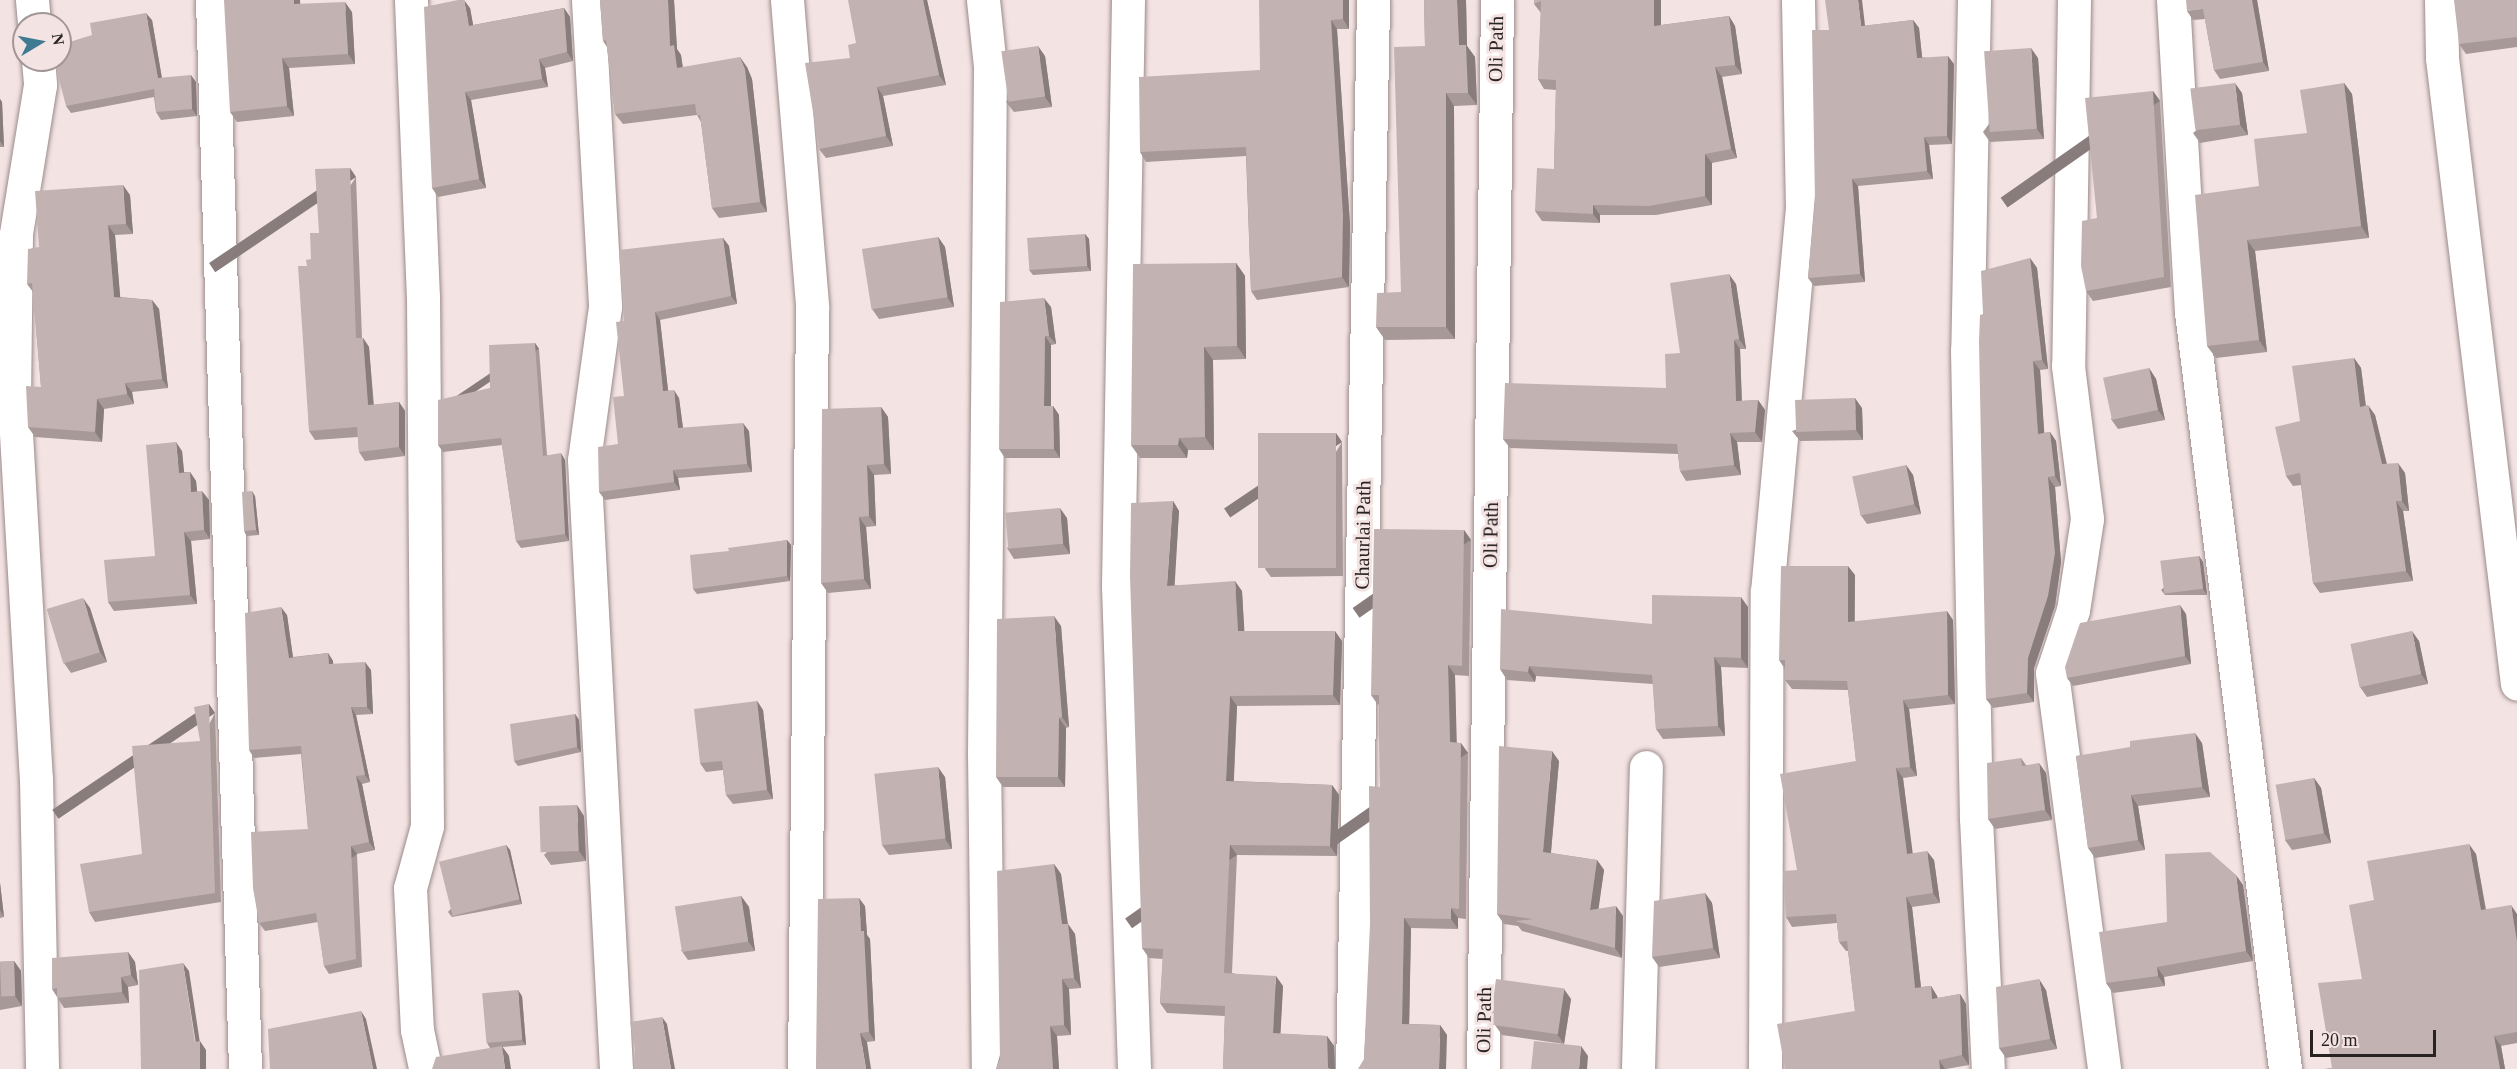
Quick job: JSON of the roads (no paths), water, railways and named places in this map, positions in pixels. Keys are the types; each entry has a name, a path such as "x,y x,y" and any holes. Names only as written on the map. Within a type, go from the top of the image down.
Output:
{"street":[{"path":"212,0 245,1069"},
{"path":"411,0 423,296 427,826 410,888 417,1030 425,1069"},
{"path":"588,0 605,307 584,460 616,1069"},
{"path":"787,0 812,307 804,1069"},
{"path":"983,0 990,67 984,753 988,1069"},
{"path":"1128,0 1118,586 1134,1069"},
{"name":"Chaurlai Path","path":"1352,1069 1373,0"},
{"name":"Oli Path","path":"1483,1069 1497,0"},
{"path":"1765,1069 1767,592 1802,209 1798,0"},
{"path":"1974,0 1967,350 1976,818 1988,1069"},
{"path":"2074,0 2068,366 2087,519 2073,610 2052,673 2104,1069"},
{"path":"2173,0 2191,312 2285,1069"},
{"path":"2441,0 2442,58 2517,684"},
{"path":"39,72 40,85 16,234 14,399 36,779 42,1069"},
{"path":"1638,1069 1646,767"}]}
